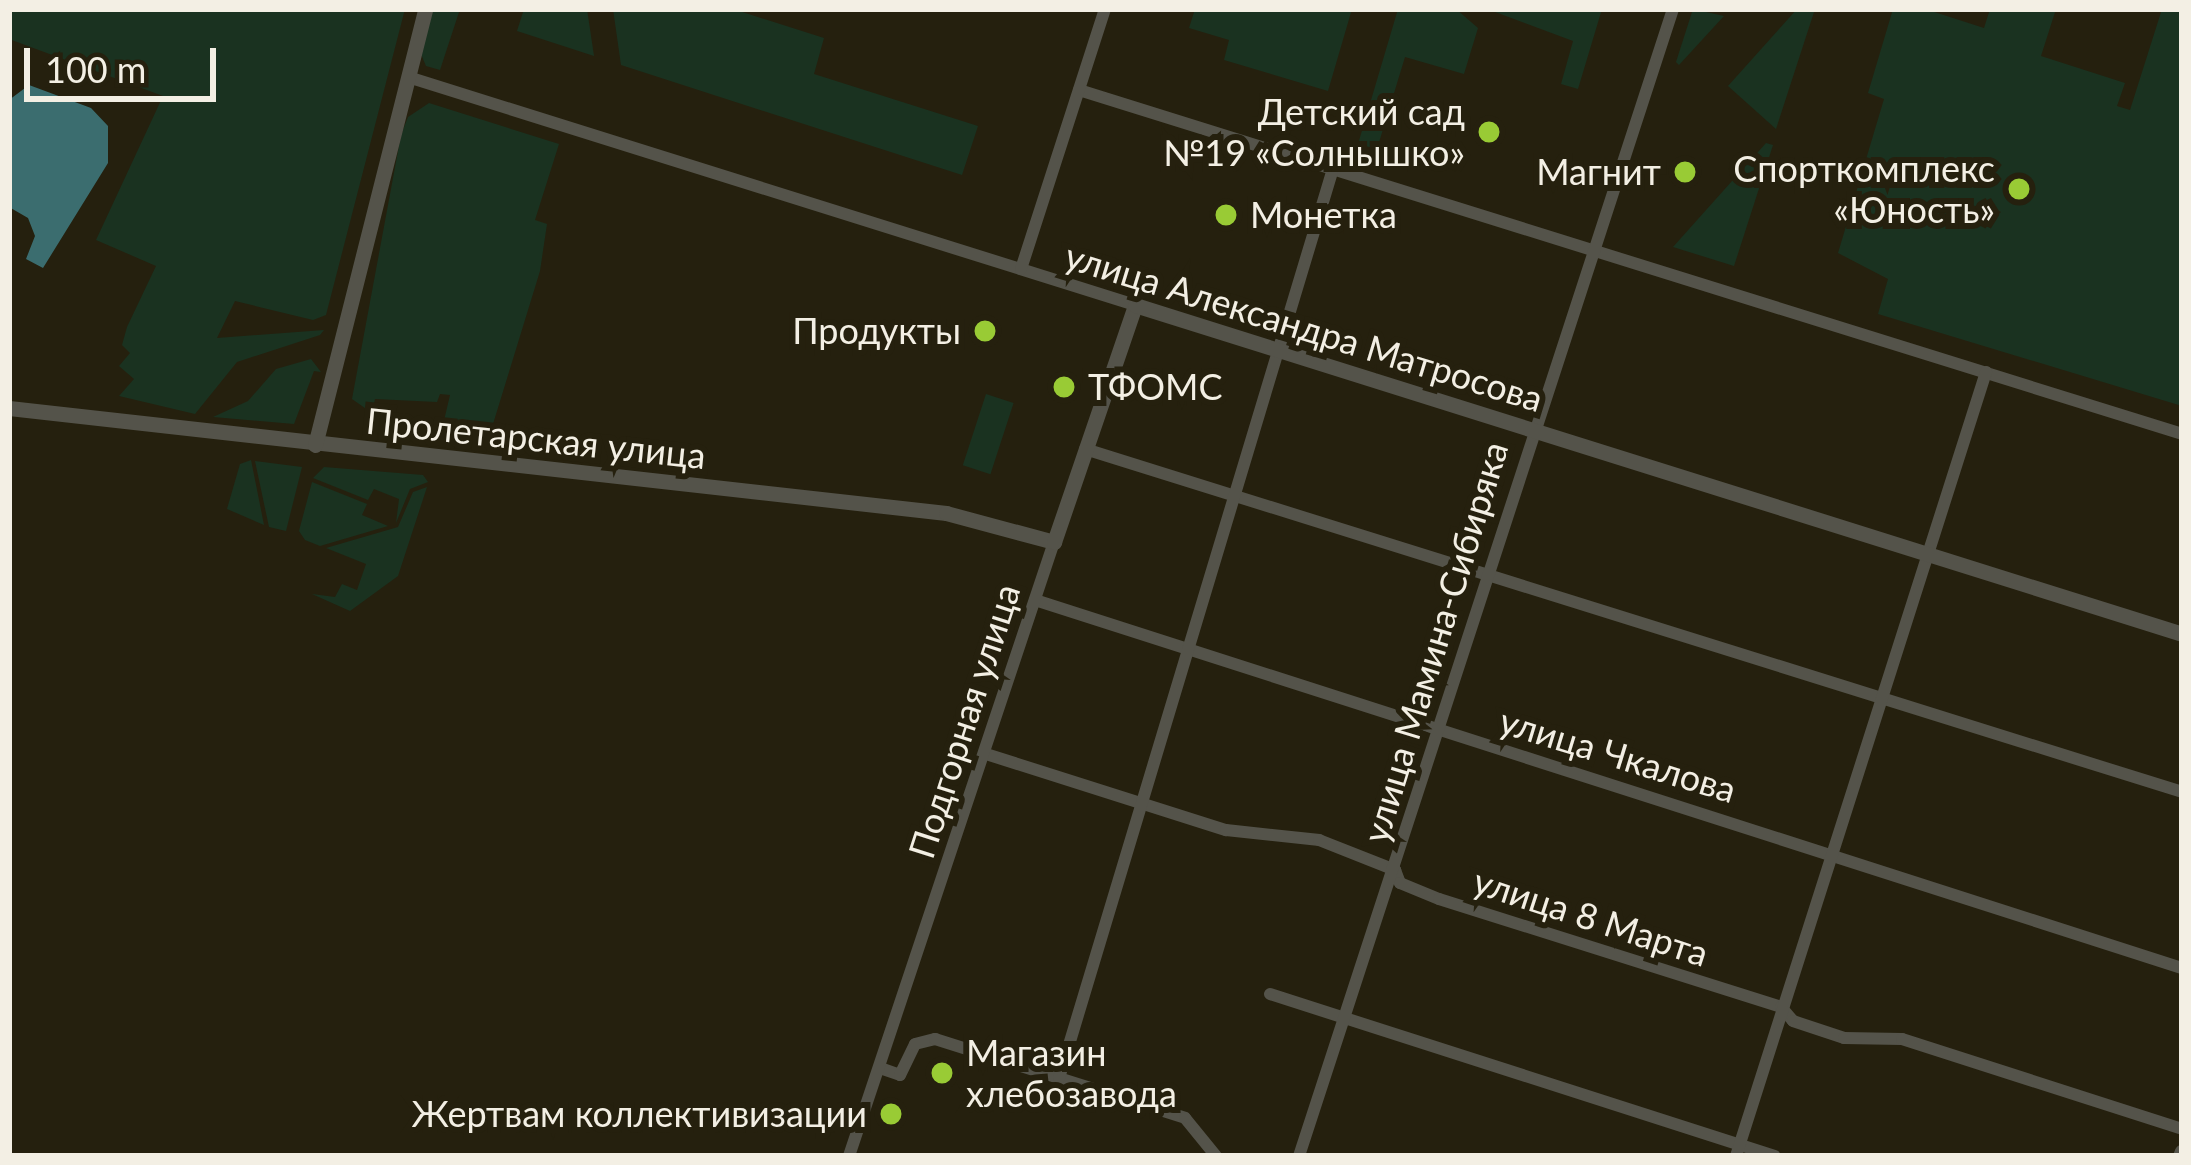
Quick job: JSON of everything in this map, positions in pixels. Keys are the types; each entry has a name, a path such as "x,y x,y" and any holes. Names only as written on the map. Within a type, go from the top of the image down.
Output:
{"street":[{"path":"315,445 425,9"},
{"path":"1021,269 1105,9"},
{"name":"улица Мамина-Сибиряка","path":"1299,1156 1443,732 1533,430 1673,9"},
{"name":"улица Александра Матросова","path":"408,77 2182,634"},
{"path":"1079,90 2182,434"},
{"path":"1059,1078 1332,172"},
{"name":"Подгорная улица","path":"849,1156 1135,305"},
{"path":"1738,1150 1986,372"},
{"name":"Пролетарская улица","path":"9,408 946,513 1054,542"},
{"path":"1085,449 2182,792"},
{"name":"улица Чкалова","path":"1035,600 2182,968"},
{"name":"улица 8 Марта","path":"986,754 1139,807 1226,830 1319,840 1395,870 1400,883 1439,899 1781,1006 1793,1021 1844,1038 1902,1039 2182,1129"},
{"path":"1270,994 1738,1150 1775,1156"},
{"path":"880,1068 900,1075 915,1044 935,1039 1185,1118 1202,1130 1212,1155"}],"green space":[{"path":"9,9 405,9 326,315 313,320 235,301 217,338 324,330 320,335 237,362 195,414 119,396 134,379 119,366 130,353 122,345 127,327 156,266 96,240 163,96 9,39"},
{"path":"433,9 460,9 440,70 426,66 421,54"},
{"path":"524,9 587,9 594,56 517,31"},
{"path":"613,9 733,9 824,38 814,74 978,126 962,175 621,65"},
{"path":"1195,9 1352,9 1328,91 1224,60 1229,40 1189,28"},
{"path":"1398,9 1456,9 1478,28 1464,74 1405,57 1377,149 1358,144"},
{"path":"1487,9 1602,9 1578,89 1561,84 1573,41"},
{"path":"1693,9 1724,16 1679,65 1676,62"},
{"path":"1797,9 1815,9 1776,129 1728,86"},
{"name":"Спорткомплекс «Юность»","path":"1893,9 1925,9 1984,28 1990,9 2056,9 2041,56 2125,83 2117,106 2130,110 2162,9 2182,9 2182,406 1878,314 1888,279 1838,253 1884,99 1868,93"},
{"path":"429,103 559,144 535,220 547,224 540,271 489,437 442,429 450,395 440,394 437,402 375,399 372,413 352,399 401,135 408,117"},
{"path":"1766,143 1773,145 1734,266 1673,247"},
{"path":"311,359 321,372 314,371 294,424 213,417 248,401 276,369"},
{"path":"986,394 1014,403 990,474 963,465"},
{"path":"251,460 264,525 227,509 240,464"},
{"path":"255,461 302,467 286,531 269,527"},
{"path":"324,467 423,475 428,482 410,489 396,523 399,499 374,489 368,500 313,478"},
{"path":"312,482 367,504 362,515 388,526 320,546 305,540 299,531"},
{"path":"427,487 398,576 350,611 312,594 335,597 342,584 357,590 366,564 326,548 398,527 413,492"}],"water":[{"path":"29,85 91,108 108,126 108,163 43,268 26,259 35,236 28,218 9,207 9,100"}],"place":[{"name":"Детский сад №19 «Солнышко»","path":"1489,132"},
{"name":"Магнит","path":"1685,172"},
{"name":"Спорткомплекс «Юность»","path":"2019,189"},
{"name":"Монетка","path":"1226,215"},
{"name":"Продукты","path":"985,331"},
{"name":"ТФОМС","path":"1064,387"},
{"name":"Магазин хлебозавода","path":"942,1073"},
{"name":"Жертвам коллективизации","path":"891,1114"}]}
